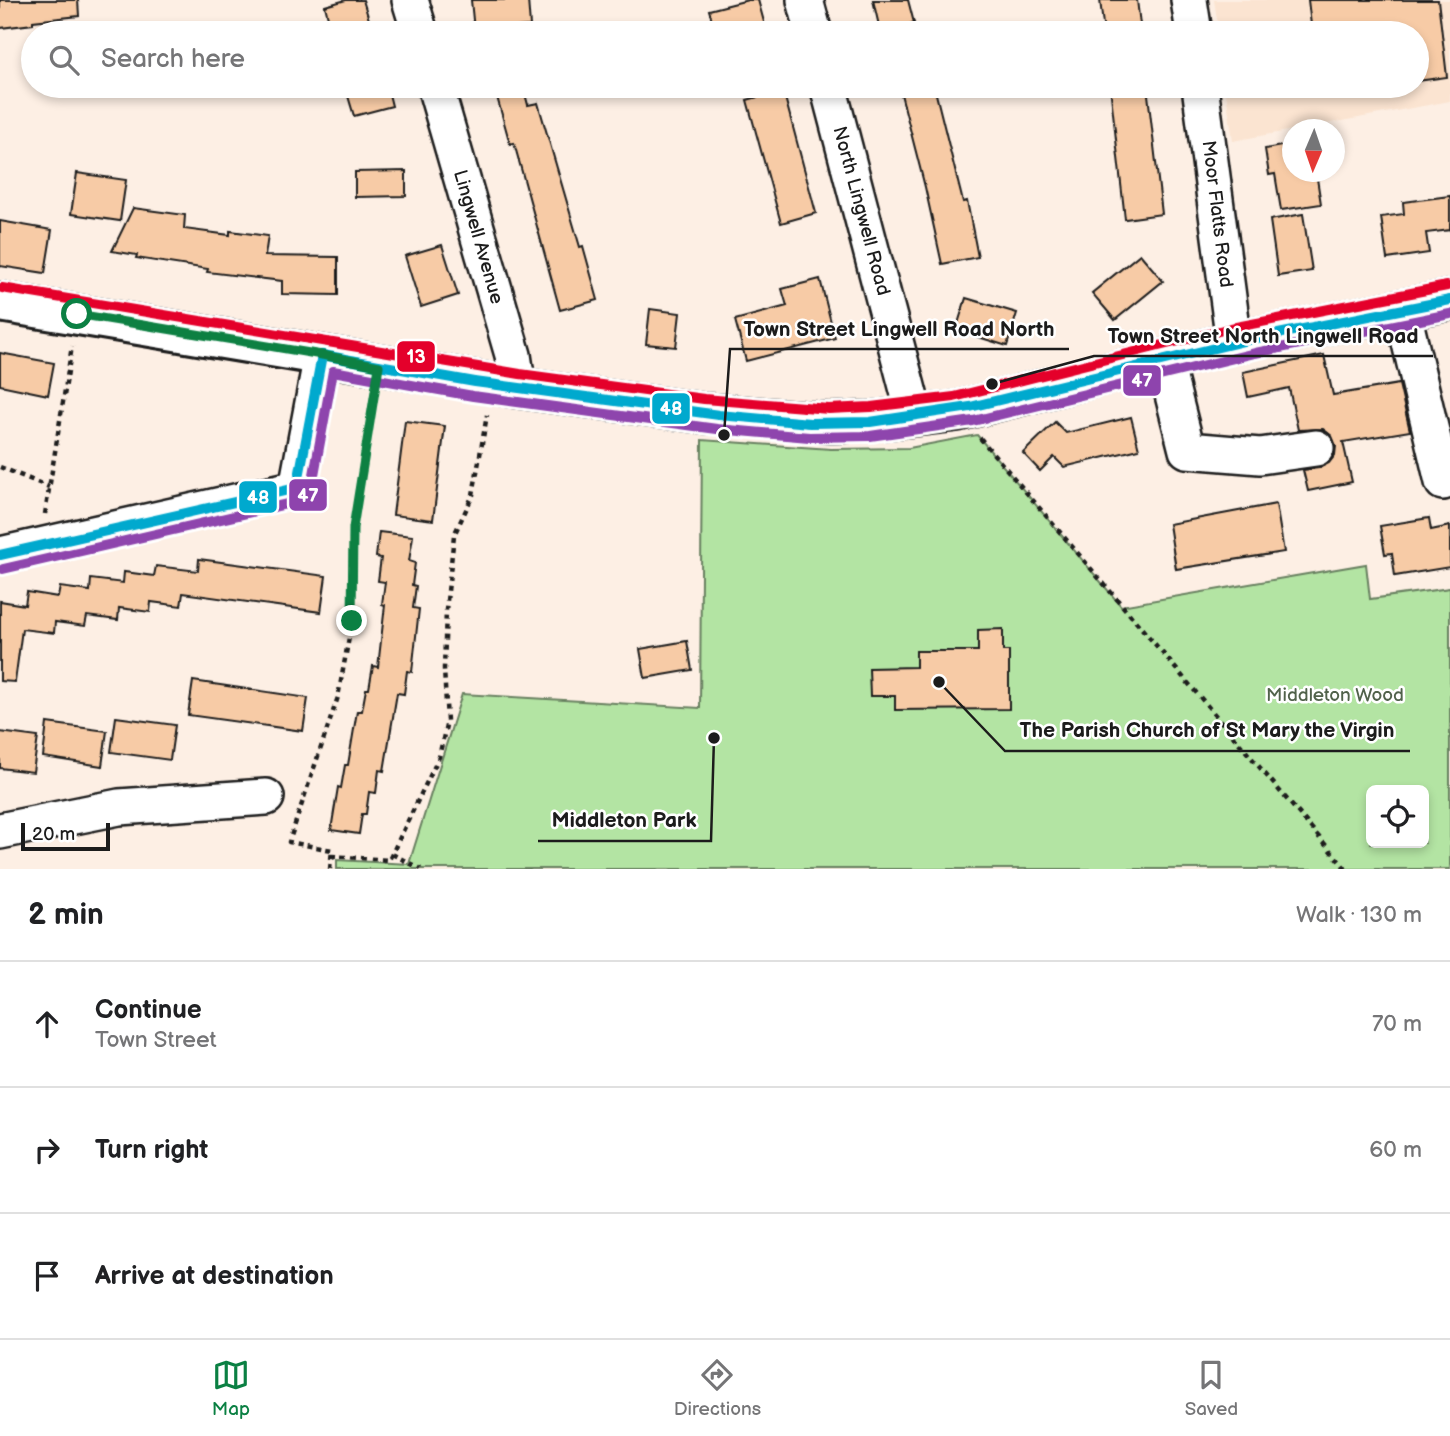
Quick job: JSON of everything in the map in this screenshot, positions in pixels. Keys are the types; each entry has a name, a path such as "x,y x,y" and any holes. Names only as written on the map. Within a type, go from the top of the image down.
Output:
{"street":[{"path":"410,0 416,21"},
{"path":"805,0 811,21"},
{"path":"1189,0 1192,21"},
{"name":"Lingwell Avenue","path":"438,98 513,355 505,386"},
{"name":"North Lingwell Road","path":"831,98 915,417"},
{"name":"Moor Flatts Road","path":"1202,98 1234,342"},
{"path":"0,302 505,386 703,413 829,423 957,411 1234,342 1450,300"},
{"path":"1402,309 1443,482"},
{"path":"0,555 297,488 322,355"},
{"path":"1164,359 1187,450 1261,456 1317,448"},
{"path":"0,831 119,807 266,797"}],"path":[{"path":"40,546 77,314"},
{"path":"330,869 332,850 289,842 338,697 352,621 353,528 379,366"},
{"path":"331,856 389,860 439,757 447,721 444,669 446,610 454,535 473,495 505,386"},
{"path":"957,411 1346,869"},
{"path":"0,467 49,487"},
{"path":"392,854 421,869"}],"shaded area":[{"path":"1214,0 1450,0 1450,101 1345,120 1282,119 1282,132 1233,141 1227,98 1429,98 1429,21 1217,21"}],"green space":[{"name":"Middleton Wood","path":"977,435 1121,606 1366,564 1370,599 1450,588 1450,869 337,869 337,860 409,864 462,694 700,708 702,440 831,449 909,448"}],"building":[{"path":"0,0 78,0 79,16 21,21 21,25 0,28"},
{"path":"346,0 363,0 369,21 329,21 325,6"},
{"path":"471,0 528,0 530,21 473,21"},
{"path":"758,0 764,21 712,21 709,10"},
{"path":"873,0 908,0 913,21 878,21"},
{"path":"1100,0 1137,0 1140,21 1103,21"},
{"path":"1308,0 1438,0 1447,77 1429,79 1429,21 1311,21"},
{"path":"349,98 390,98 392,106 354,116"},
{"path":"497,98 526,98 528,105 538,103 598,300 560,310 514,143 510,144"},
{"path":"785,98 816,213 781,223 747,100"},
{"path":"902,98 937,98 963,202 967,201 978,257 942,264"},
{"path":"1111,98 1148,98 1162,214 1125,219"},
{"path":"1282,146 1282,182 1318,182 1321,204 1281,210 1275,174 1269,175 1265,149"},
{"path":"406,171 406,196 355,197 355,172"},
{"path":"77,173 126,180 120,221 71,214"},
{"path":"1450,196 1450,230 1426,233 1429,253 1387,259 1381,217 1404,214 1403,202"},
{"path":"133,208 185,215 184,229 230,235 230,231 268,236 265,256 338,257 338,295 282,294 282,281 207,272 208,269 136,258 137,255 112,251"},
{"path":"1303,214 1312,271 1278,276 1270,220"},
{"path":"0,221 52,230 45,273 0,266"},
{"path":"442,245 458,295 421,307 405,256"},
{"path":"1140,254 1163,281 1115,320 1092,293"},
{"path":"820,279 835,338 746,361 735,320 787,306 782,289"},
{"path":"966,298 1017,313 1007,346 956,330"},
{"path":"650,309 680,313 676,347 646,344"},
{"path":"0,353 54,363 48,395 0,385"},
{"path":"1324,355 1333,395 1399,384 1410,431 1343,442 1352,482 1308,491 1303,470 1319,468 1329,463 1335,455 1336,446 1332,436 1323,429 1298,430 1289,388 1248,397 1243,372"},
{"path":"1131,417 1139,449 1064,467 1054,457 1040,471 1023,453 1055,422 1066,433"},
{"path":"405,421 445,426 433,520 393,515"},
{"path":"1276,504 1284,552 1176,569 1169,524"},
{"path":"1429,518 1431,530 1450,526 1450,567 1395,576 1392,553 1385,554 1380,526"},
{"path":"379,532 413,536 409,561 415,563 413,608 419,609 412,672 407,671 404,694 397,693 384,771 379,770 376,793 369,792 366,814 362,814 359,834 331,830 338,787 341,788 345,765 348,765 357,711 362,711 373,666 378,667 385,605 382,604 385,582 378,581 381,558 376,557"},
{"path":"199,559 326,576 321,612 183,593 181,606 151,602 150,612 119,608 118,620 87,616 85,626 55,622 54,633 22,629 15,682 0,681 0,601 25,605 27,592 58,597 60,587 90,591 91,579 123,583 124,572 154,576 156,566 198,571"},
{"path":"1003,629 1003,651 1009,651 1009,709 895,710 895,696 870,696 869,668 916,667 916,651 978,651 978,630"},
{"path":"687,641 692,670 645,678 640,649"},
{"path":"193,681 308,698 303,731 188,715"},
{"path":"116,717 175,725 170,760 111,752"},
{"path":"47,723 107,731 102,766 43,757"},
{"path":"0,732 38,737 33,772 0,768"}],"transit line":[{"name":"13","path":"2,288 520,374 704,399 829,409 954,397 1231,328 1447,286"},
{"name":"48","path":"0,555 297,488 322,355 475,382 719,415 810,423 870,422 970,407 1252,339 1450,300"},
{"name":"47","path":"3,569 304,500 311,491 333,371 473,396 717,429 809,437 870,436 973,421 1255,353 1450,314"}],"place":[{"name":"Town Street North Lingwell Road","path":"992,384"},
{"name":"Town Street Lingwell Road North","path":"724,435"},
{"name":"The Parish Church of St Mary the Virgin","path":"939,682"},
{"name":"Middleton Park","path":"714,738"}],"route":[{"path":"77,314 379,366 353,528 352,621"}]}
